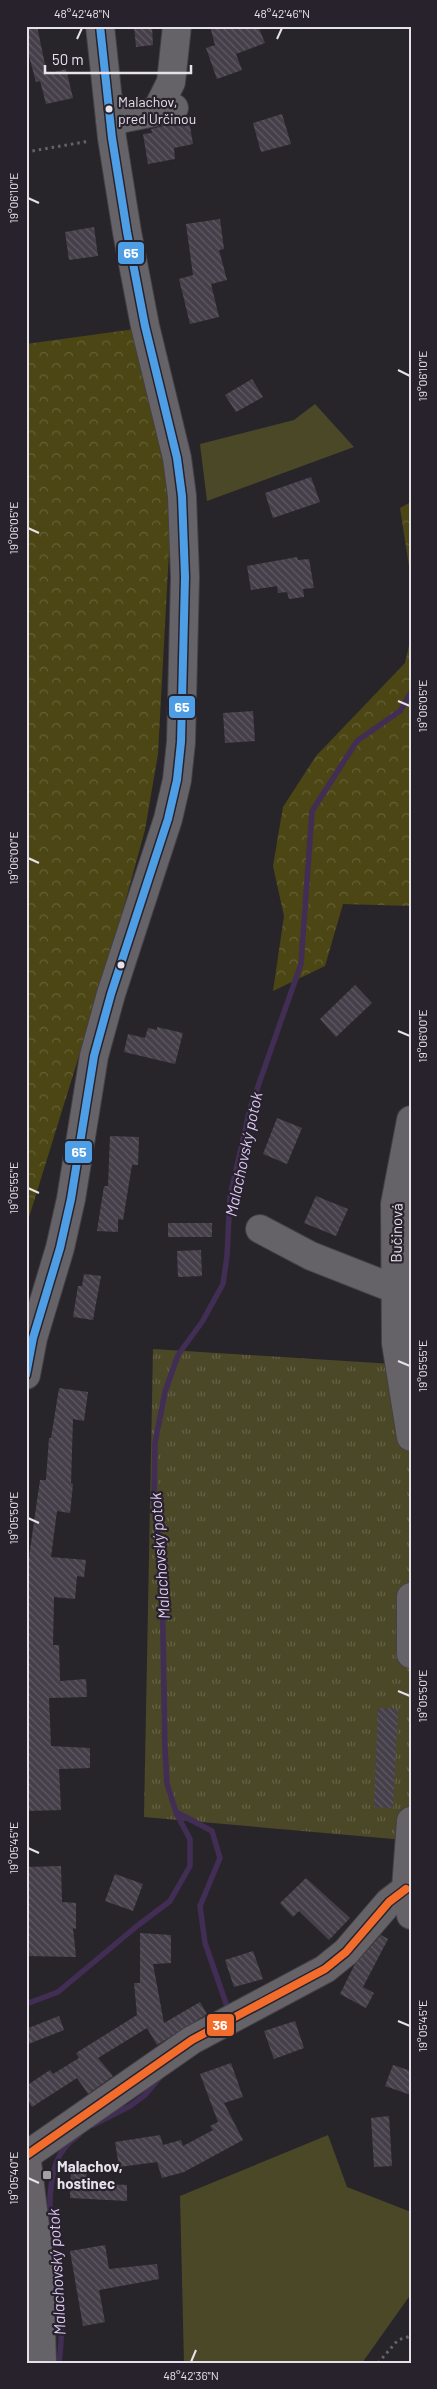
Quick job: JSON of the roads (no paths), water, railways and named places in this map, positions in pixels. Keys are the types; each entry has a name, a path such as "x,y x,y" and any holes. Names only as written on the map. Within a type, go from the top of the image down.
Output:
{"street":[{"path":"26,1376 33,1338 60,1248 71,1199 94,1056 111,994 168,819 181,742 185,577 182,496 177,458 143,316 111,130 100,26"},
{"path":"111,130 168,109 177,26"},
{"name":"Bučinová","path":"411,1120 395,1204 396,1343 411,1437"},
{"name":"Bučinová","path":"260,1229 311,1256 396,1289"},
{"path":"411,1597 411,1654"},
{"path":"42,2363 39,2258 26,2154 106,2102 171,2054 229,2020 325,1969 346,1952 389,1902 408,1902 411,1822"}],"waterway":[{"name":"Malachovský potok","path":"229,2012 205,1943 200,1906 220,1858 212,1831 176,1812 167,1784 162,1574 154,1503 155,1443 165,1392 178,1355 202,1322 223,1284 227,1256 230,1196 250,1109 301,964 312,811 357,741 400,711 411,692"},
{"path":"26,2004 58,1992 170,1901 190,1866 190,1839 176,1813"},
{"name":"Malachovský potok","path":"93,2125 130,2106 145,2095 162,2075"},
{"name":"Malachovský potok","path":"59,2363 61,2328 50,2220 50,2199 52,2179 57,2161 66,2146 79,2135"}],"place":[{"name":"Malachov, pred Určinou","path":"109,109"},
{"name":"Malachov, hostinec","path":"47,2175"}]}
